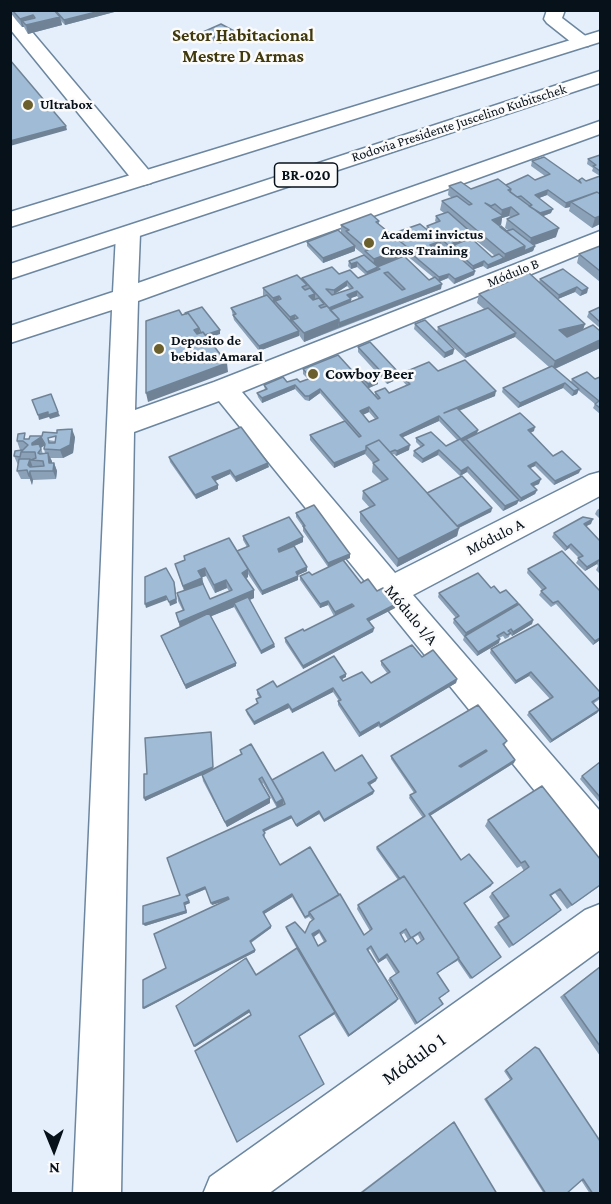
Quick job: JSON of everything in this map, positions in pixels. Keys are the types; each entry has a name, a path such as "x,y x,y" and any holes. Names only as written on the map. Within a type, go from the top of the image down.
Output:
{"main road":[{"path":"556,10 553,19 591,39"},
{"path":"10,16 143,178"},
{"name":"BR-020","path":"10,220 591,39"},
{"name":"Rodovia Presidente Juscelino Kubitschek","path":"10,272 600,76"},
{"path":"10,335 127,296 600,127"},
{"path":"97,1194 128,234"},
{"name":"Módulo B","path":"224,389 600,238"},
{"path":"120,426 224,389"},
{"name":"Módulo 1/A","path":"224,389 390,591 600,840"},
{"name":"Módulo A","path":"390,591 600,483"},
{"name":"Módulo 1","path":"227,1194 600,925"}],"building":[{"path":"54,10 60,17 26,25 22,21 35,18 33,15 20,19 13,11"},
{"path":"55,10 104,10 64,20"},
{"path":"221,24 236,32 220,39 203,32"},
{"name":"Ultrabox","path":"10,60 66,126 10,141"},
{"path":"600,155 600,171 588,159"},
{"path":"544,157 581,183 579,180 582,178 586,181 600,176 600,194 597,192 566,203 548,190 535,195 553,209 540,213 529,206 532,205 521,196 517,197 510,192 511,189 506,185 528,175 535,180 550,174 532,161"},
{"path":"498,179 511,189 508,190 559,228 531,238 507,219 519,214 511,207 502,210 495,204 491,206 485,203 503,216 492,220 525,246 505,254 442,201 457,196 469,205 472,204 449,186 461,182 471,189"},
{"path":"597,192 600,194 600,216 595,218 571,202"},
{"path":"448,212 474,235 448,245 427,226 440,221 436,216"},
{"name":"Academi invictus Cross Training","path":"371,214 379,221 376,222 407,247 374,259 365,251 368,250 346,231 349,230 341,225"},
{"path":"420,224 441,241 430,245 442,255 452,251 475,271 455,279 449,274 439,277 391,234"},
{"path":"500,227 507,231 513,229 535,246 524,251 525,246"},
{"path":"338,230 355,246 323,258 307,242"},
{"path":"471,238 492,257 499,254 504,258 488,265 484,261 473,266 454,249 457,248 454,245"},
{"path":"600,246 600,271 579,254"},
{"path":"364,255 378,267 367,272 357,262 351,264 349,261"},
{"path":"404,256 429,280 435,277 442,284 339,323 339,319 330,310 363,297 357,291 347,295 351,299 329,308 302,278 332,267 339,274 350,270 358,278 380,269 377,267","holes":["388,272 405,289 402,290 384,273","347,281 353,288 332,295 326,289 334,290"]},
{"path":"563,269 588,288 582,291 577,287 559,295 540,279"},
{"path":"529,273 585,324 559,330 567,337 593,325 600,331 600,340 555,361 479,294"},
{"path":"297,275 307,285 302,287 305,290 310,288 315,294 309,296 313,300 319,298 324,304 319,306 321,308 327,306 339,319 304,333 292,320 298,318 295,315 290,317 275,301 281,299 279,296 273,298 263,288"},
{"path":"267,295 299,331 259,346 233,315 236,314 231,308"},
{"path":"202,307 220,330 205,335 201,333 188,313 185,313"},
{"path":"600,307 600,322 589,312"},
{"path":"488,308 516,333 466,354 438,327"},
{"path":"179,310 182,315 188,313 199,328 194,330 197,334 203,332 227,363 146,393 146,321"},
{"path":"425,320 454,349 445,353 415,324"},
{"path":"370,342 400,374 388,379 358,347"},
{"path":"338,355 378,399 380,398 375,392 385,388 389,393 410,384 400,374 429,362 438,371 465,360 496,391 444,413 457,408 478,430 461,439 439,416 400,435 410,445 397,451 390,452 379,440 366,446 366,450 334,463 310,435 345,421 359,437 361,436 320,389 309,396 305,396 295,385 262,398 257,393 267,389 264,385 283,377 287,382 297,379 300,382 311,378 303,369","holes":["369,407 378,418 369,422 360,411"]},
{"path":"552,366 579,389 574,391 565,383 520,403 503,388"},
{"path":"367,372 378,380 368,384 360,375"},
{"path":"587,372 595,379 600,377 600,408 595,404 599,401 572,379"},
{"path":"51,394 58,412 38,415 32,400"},
{"path":"520,413 535,427 528,430 553,456 562,451 581,469 555,481 536,462 528,466 541,479 531,484 537,490 521,498 466,439"},
{"path":"241,427 268,463 235,477 230,470 212,477 218,485 195,495 169,457"},
{"path":"72,429 70,445 60,450 44,449 45,444 41,437 32,443 32,445 39,444 41,449 38,453 48,453 49,463 54,463 53,471 30,471 29,476 27,470 17,471 19,459 30,459 28,465 30,467 44,466 43,461 31,460 36,458 35,452 21,452 28,445 23,441 17,441 18,434 25,433 24,439 29,439 30,436 42,436 43,432 57,433 57,430","holes":["56,436 55,443 49,443 48,438"]},
{"path":"431,432 446,446 460,439 519,500 505,506 468,467 461,471 439,450 423,459 414,451 424,445 416,438"},
{"path":"379,440 459,528 398,559 360,512 375,505 363,491 388,479 373,463 379,460 366,446"},
{"path":"22,450 20,457 14,456 15,451"},
{"path":"462,476 492,508 457,526 427,493"},
{"path":"314,505 350,554 328,563 296,513"},
{"path":"289,517 303,537 278,549 279,552 294,546 307,567 296,572 298,576 262,591 237,551 249,546 243,536"},
{"path":"583,517 593,519 584,524 600,541 600,562 599,560 587,567 578,558 583,556 571,544 567,547 554,533"},
{"path":"229,538 248,569 242,573 254,590 179,622 176,613 184,610 177,593 203,584 210,599 232,590 226,580 214,585 205,568 198,571 202,578 183,586 175,564 185,560 184,556"},
{"path":"562,551 600,591 600,638 595,641 558,601 553,603 541,591 546,588 528,569"},
{"path":"343,560 361,583 368,579 377,591 383,588 396,604 367,619 374,628 303,666 285,638 354,606 352,604 335,612 328,601 320,604 300,576 309,572 312,575"},
{"path":"166,568 174,582 176,599 169,602 166,596 145,604 145,577"},
{"path":"478,573 491,588 494,586 500,593 506,590 518,603 466,633 454,619 459,616 439,593"},
{"path":"248,597 274,644 261,651 234,603"},
{"path":"519,604 533,620 513,632 511,629 508,631 511,633 507,635 504,632 497,636 500,639 478,652 465,636"},
{"path":"209,613 236,663 185,685 161,636"},
{"path":"538,624 600,692 600,697 592,702 599,710 552,740 529,712 553,697 531,672 516,681 491,649"},
{"path":"412,645 422,657 433,650 457,679 380,725 379,722 360,733 338,701 341,700 333,688 292,710 288,704 254,722 246,710 258,703 256,699 261,697 257,690 273,681 277,687 334,656 346,674 340,677 343,681 362,672 371,683 390,672 381,661"},
{"path":"478,705 507,741 503,744 515,760 429,814 461,860 469,854 493,883 464,903 501,957 472,978 404,876 400,879 377,847 425,816 410,795 416,792 391,756","holes":["486,750 461,767 459,766"]},
{"path":"211,732 213,767 144,798 144,774 147,774 145,738"},
{"path":"251,744 283,799 276,803 262,777 259,779 270,798 225,822 202,775 242,754 240,750"},
{"path":"323,752 335,771 362,755 377,778 368,783 374,791 324,820 319,811 296,825 291,816 263,830 265,833 263,835 280,865 310,847 339,895 309,912 309,915 305,917 292,894 263,912 271,926 250,941 255,950 143,1008 143,980 166,968 154,934 229,899 228,897 211,903 205,887 186,895 189,901 184,903 186,911 143,924 143,906 180,895 167,858 285,804 272,780"},
{"path":"600,762 600,797 582,776"},
{"path":"542,786 600,859 600,885 572,905 560,889 550,895 561,910 513,945 498,923 509,916 492,893 529,867 525,861 521,863 488,820"},
{"path":"404,876 459,958 437,973 449,991 439,998 443,1004 417,1023 390,978 399,972 387,954 379,960 371,946 367,949 398,999 349,1035 286,927 295,922 305,933 314,919 309,912 340,894 364,935 372,929 358,905","holes":["406,929 411,938 405,942 400,933","319,930 326,941 318,946 312,934","420,932 424,939 417,944 412,937"]},
{"path":"297,948 335,1012 299,1036 324,1084 237,1142 195,1051 251,1015 249,1010 194,1046 176,1006 246,958 256,975"},
{"path":"600,967 600,1046 564,995"},
{"path":"535,1047 539,1049 600,1141 600,1194 593,1194 583,1179 566,1194 546,1194 486,1099 512,1079 506,1070"},
{"path":"454,1122 497,1194 360,1194"}],"place":[{"name":"Ultrabox","path":"28,105"},
{"name":"Academi invictus Cross Training","path":"369,243"},
{"name":"Deposito de bebidas Amaral","path":"159,349"},
{"name":"Cowboy Beer","path":"313,374"}],"district":[{"name":"Setor Habitacional Mestre D Armas","path":"243,45"}]}
